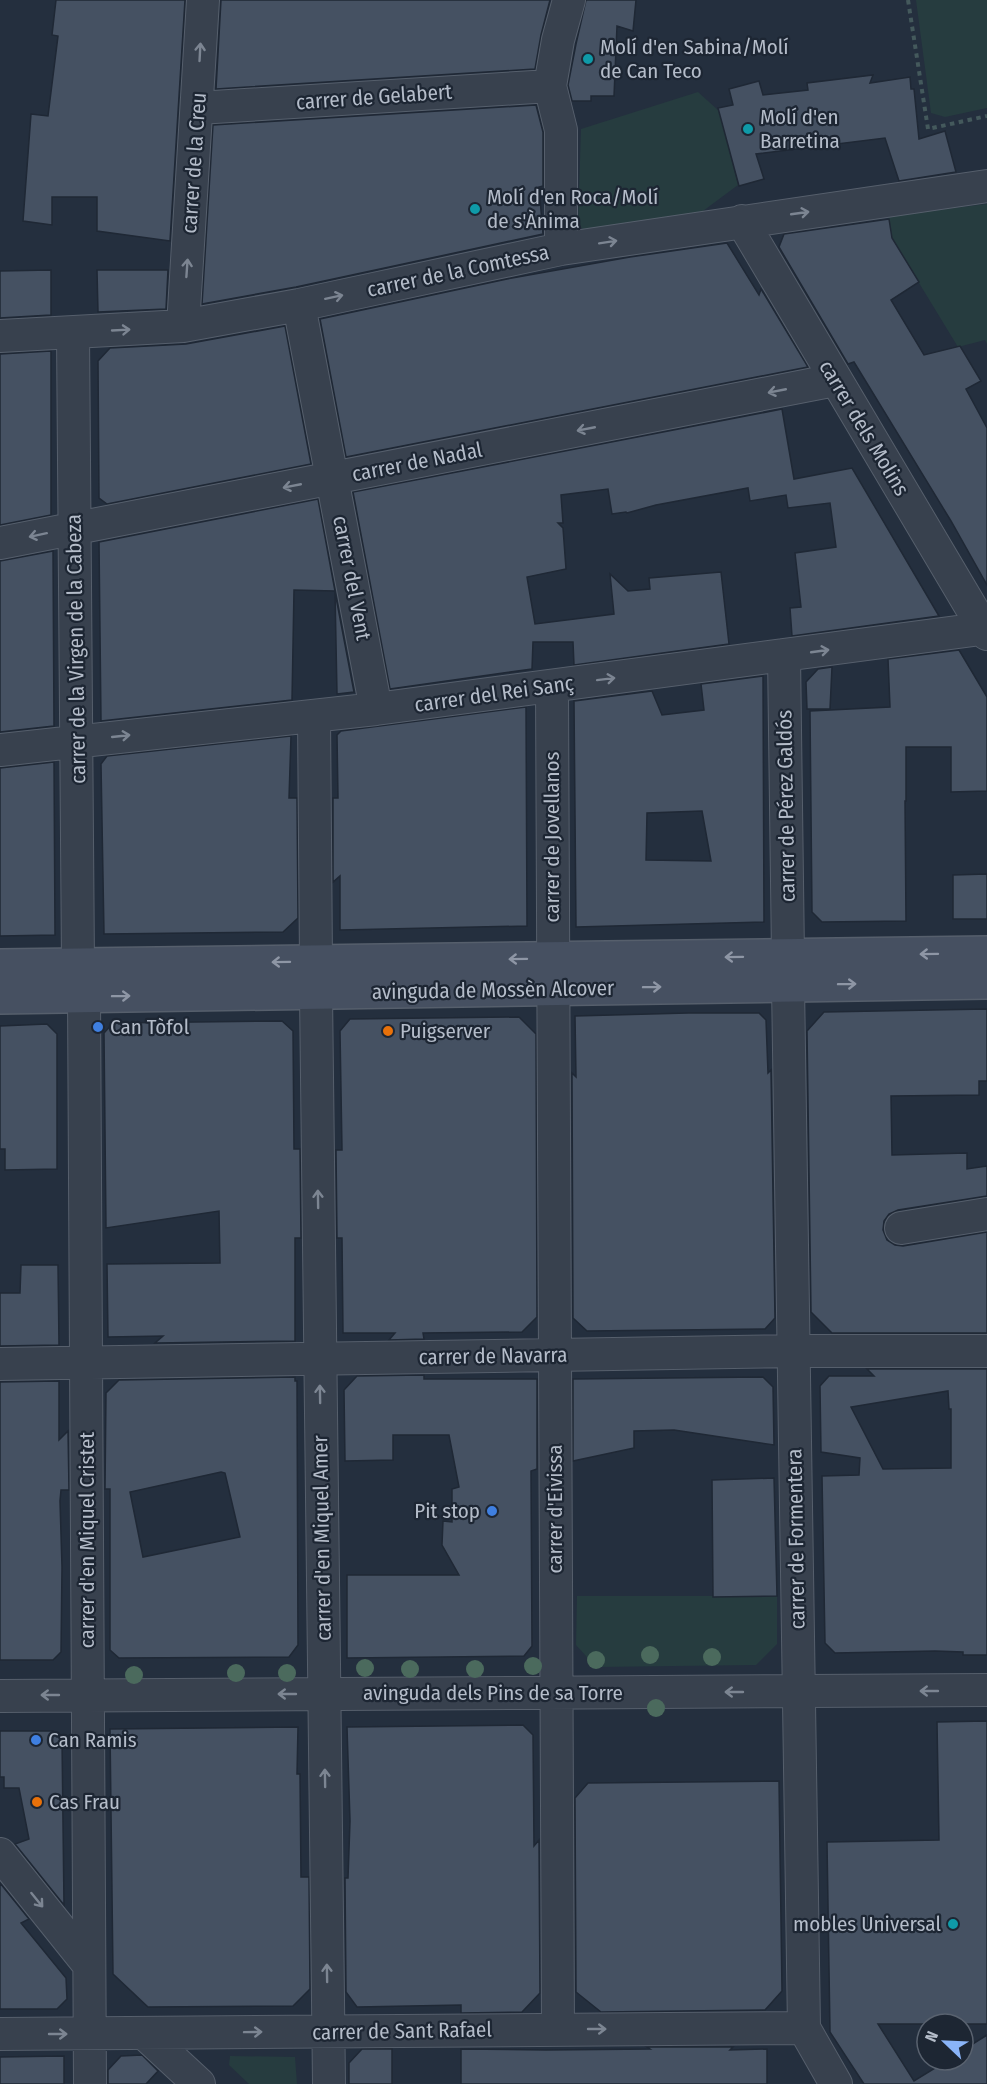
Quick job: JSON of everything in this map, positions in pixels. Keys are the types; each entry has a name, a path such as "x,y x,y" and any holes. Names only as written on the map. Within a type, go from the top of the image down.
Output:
{"main road":[{"name":"avinguda de Mossèn Alcover","path":"0,966 78,965 316,977 552,974 788,970 987,953"},
{"name":"avinguda de Mossèn Alcover","path":"788,970 987,982"},
{"name":"avinguda de Mossèn Alcover","path":"0,997 84,996 316,977"}],"street":[{"name":"carrer de la Creu","path":"183,326 203,0"},
{"path":"561,249 561,130 550,86 558,40 569,0"},
{"name":"carrer de Gelabert","path":"198,108 550,86"},
{"name":"carrer de la Comtessa","path":"0,336 183,326 561,249 987,186"},
{"name":"carrer dels Molins","path":"742,221 986,630"},
{"name":"carrer del Vent","path":"299,304 376,709"},
{"name":"carrer de la Virgen de la Cabeza","path":"73,333 78,965"},
{"name":"carrer de Nadal","path":"0,543 835,380"},
{"name":"carrer del Rei Sanç","path":"0,750 376,709 986,630"},
{"name":"carrer de Pérez Galdós","path":"784,656 788,970"},
{"name":"carrer de Jovellanos","path":"552,686 552,974"},
{"name":"carrer d'en Miquel Amer","path":"314,716 329,2084"},
{"name":"carrer de Formentera","path":"788,970 804,2028 836,2084"},
{"name":"carrer d'Eivissa","path":"552,974 558,2029"},
{"name":"carrer d'en Miquel Cristet","path":"84,996 90,2084"},
{"path":"901,1228 987,1214"},
{"name":"carrer de Navarra","path":"0,1364 793,1351 987,1351"},
{"name":"avinguda dels Pins de sa Torre","path":"0,1696 987,1690"},
{"path":"0,1854 89,1965"},
{"name":"carrer de Sant Rafael","path":"0,2034 804,2028"},
{"path":"144,2033 199,2084"}],"path":[{"path":"908,0 928,129 987,116"}],"green space":[{"path":"916,0 987,0 987,108 945,117 931,113"},
{"path":"698,92 719,111 738,185 703,211 589,234 578,225 581,129"},
{"path":"987,204 987,344 985,340 958,347 891,237 888,216"},
{"path":"577,1596 777,1596 777,1644 756,1665 596,1667 576,1645"},
{"path":"230,2056 295,2057 297,2084 249,2084 229,2065"}],"building":[{"path":"56,0 185,0 170,241 97,231 97,197 52,197 52,225 23,221 31,114 48,116 58,36 52,35"},
{"path":"221,0 550,0 535,69 216,89"},
{"name":"Molí d'en Sabina/Molí de Can Teco","path":"586,0 636,0 633,31 617,26 614,96 591,96 591,101 572,101 568,85"},
{"path":"873,75 870,83 910,77 911,89 914,89 919,139 945,131 956,172 899,181 885,138 756,154 764,179 739,186 718,108 733,105 729,89 759,81 763,95 808,90 807,83"},
{"path":"536,105 543,132 543,186 539,187 543,234 296,287 202,304 213,125"},
{"path":"889,219 892,238 919,282 891,300 924,355 960,346 981,381 966,389 987,428 987,585 951,521 854,362 848,364 779,247 784,234"},
{"path":"727,243 759,295 761,289 808,367 346,457 320,319 507,279 630,257"},
{"path":"51,270 51,315 0,318 0,271"},
{"path":"97,270 168,270 166,309 98,312"},
{"path":"285,326 311,464 107,504 99,498 98,361 110,348 186,344"},
{"path":"51,351 51,515 0,525 0,354"},
{"path":"782,409 794,479 852,468 939,616 792,636 790,608 801,607 795,553 836,547 830,503 788,508 786,495 750,501 748,488 656,505 627,513 612,514 608,489 561,495 563,523 558,523 563,528 566,569 527,577 535,624 614,614 610,574 628,591 650,589 649,578 721,572 729,644 574,665 573,642 533,642 532,669 390,689 353,492"},
{"path":"318,499 335,591 294,590 292,700 101,721 99,542"},
{"path":"53,551 54,726 0,732 0,561"},
{"path":"335,592 354,692 337,694"},
{"path":"959,650 987,697 987,791 951,792 951,747 906,747 906,921 822,922 812,912 810,711 890,707 888,659"},
{"path":"832,667 830,709 807,709 806,682 818,669"},
{"path":"763,676 764,922 576,927 574,701 652,691 662,715 704,710 701,684","holes":["702,811 711,861 646,860 647,813"]},
{"path":"526,707 527,926 340,930 340,876 333,882 333,798 338,798 337,735 341,731"},
{"path":"291,736 289,798 297,798 298,918 283,932 104,934 101,764 107,756"},
{"path":"54,762 55,935 0,936 0,768"},
{"path":"987,874 987,919 953,919 953,875"},
{"path":"987,1009 987,1081 979,1081 979,1095 891,1096 892,1155 967,1153 967,1169 987,1166 987,1196 898,1210 889,1214 884,1221 883,1230 887,1240 895,1245 903,1246 987,1232 987,1333 832,1333 811,1312 807,1031 824,1012"},
{"path":"759,1013 766,1020 768,1073 771,1070 775,1318 765,1329 587,1331 573,1318 572,1073 576,1077 575,1016"},
{"path":"519,1017 536,1034 537,1317 522,1332 423,1333 424,1339 389,1340 395,1333 343,1333 342,1238 337,1238 336,1150 342,1150 340,1031 350,1019"},
{"path":"282,1021 293,1031 294,1149 300,1149 301,1238 295,1238 295,1341 155,1343 163,1336 108,1337 107,1264 220,1263 219,1211 106,1228 104,1033 113,1023"},
{"path":"47,1024 57,1034 57,1169 5,1170 5,1149 0,1149 0,1026"},
{"path":"21,1265 58,1265 59,1345 0,1346 0,1293 20,1293"},
{"path":"867,1369 987,1369 987,1655 963,1655 963,1652 935,1651 835,1653 825,1643 822,1476 859,1475 860,1458 821,1452 820,1386 829,1376 874,1376","holes":["948,1391 949,1409 951,1409 951,1468 883,1469 851,1407"]},
{"path":"424,1375 424,1379 537,1379 537,1469 531,1471 532,1646 524,1656 347,1658 347,1575 459,1575 442,1545 443,1521 452,1522 452,1489 459,1487 449,1435 393,1435 393,1460 345,1461 344,1390 357,1376"},
{"path":"295,1377 297,1381 298,1645 289,1657 119,1658 110,1650 110,1489 105,1489 106,1393 119,1380","holes":["225,1473 240,1537 143,1557 130,1492"]},
{"path":"763,1377 773,1387 774,1445 674,1430 634,1431 634,1448 573,1461 573,1379"},
{"path":"59,1381 59,1440 68,1431 69,1490 61,1490 60,1501 61,1652 53,1660 0,1660 0,1382"},
{"path":"774,1478 777,1596 713,1597 712,1480"},
{"path":"987,1721 987,2024 975,2024 975,2012 915,2012 915,2024 878,2024 914,2081 929,2072 975,2072 975,2042 987,2035 987,2084 864,2084 830,2032 827,1842 939,1840 937,1722"},
{"path":"523,1725 533,1735 534,1846 539,1840 540,1993 522,2012 461,2013 461,2005 357,2007 346,1992 345,1878 348,1878 350,1821 347,1727"},
{"path":"298,1727 297,1774 300,1774 301,1877 309,1877 310,1989 293,2006 148,2007 113,1974 110,1729"},
{"path":"0,1731 53,1731 62,1740 64,1905 15,1844 29,1839 19,1788 4,1788 4,1777 0,1777"},
{"path":"779,1781 782,1991 765,2010 601,2012 576,1992 575,1798 588,1783"},
{"path":"0,1883 29,1919 21,1923 66,1978 67,1999 57,2009 0,2009"},
{"path":"647,2047 767,2049 767,2084 461,2084 461,2049 650,2049"},
{"path":"362,2049 392,2049 392,2084 349,2084 349,2063"},
{"path":"142,2055 158,2071 146,2084 108,2084 108,2070 121,2056"},
{"path":"64,2056 64,2084 0,2084 0,2057"}],"place":[{"name":"Molí d'en Sabina/Molí de Can Teco","path":"588,59"},
{"name":"Molí d'en Barretina","path":"748,129"},
{"name":"Molí d'en Roca/Molí de s'Ànima","path":"475,209"},
{"name":"Can Tòfol","path":"98,1027"},
{"name":"Puigserver","path":"388,1031"},
{"name":"Pit stop","path":"492,1511"},
{"name":"Can Ramis","path":"36,1740"},
{"name":"Cas Frau","path":"37,1802"},
{"name":"mobles Universal","path":"953,1924"}]}
